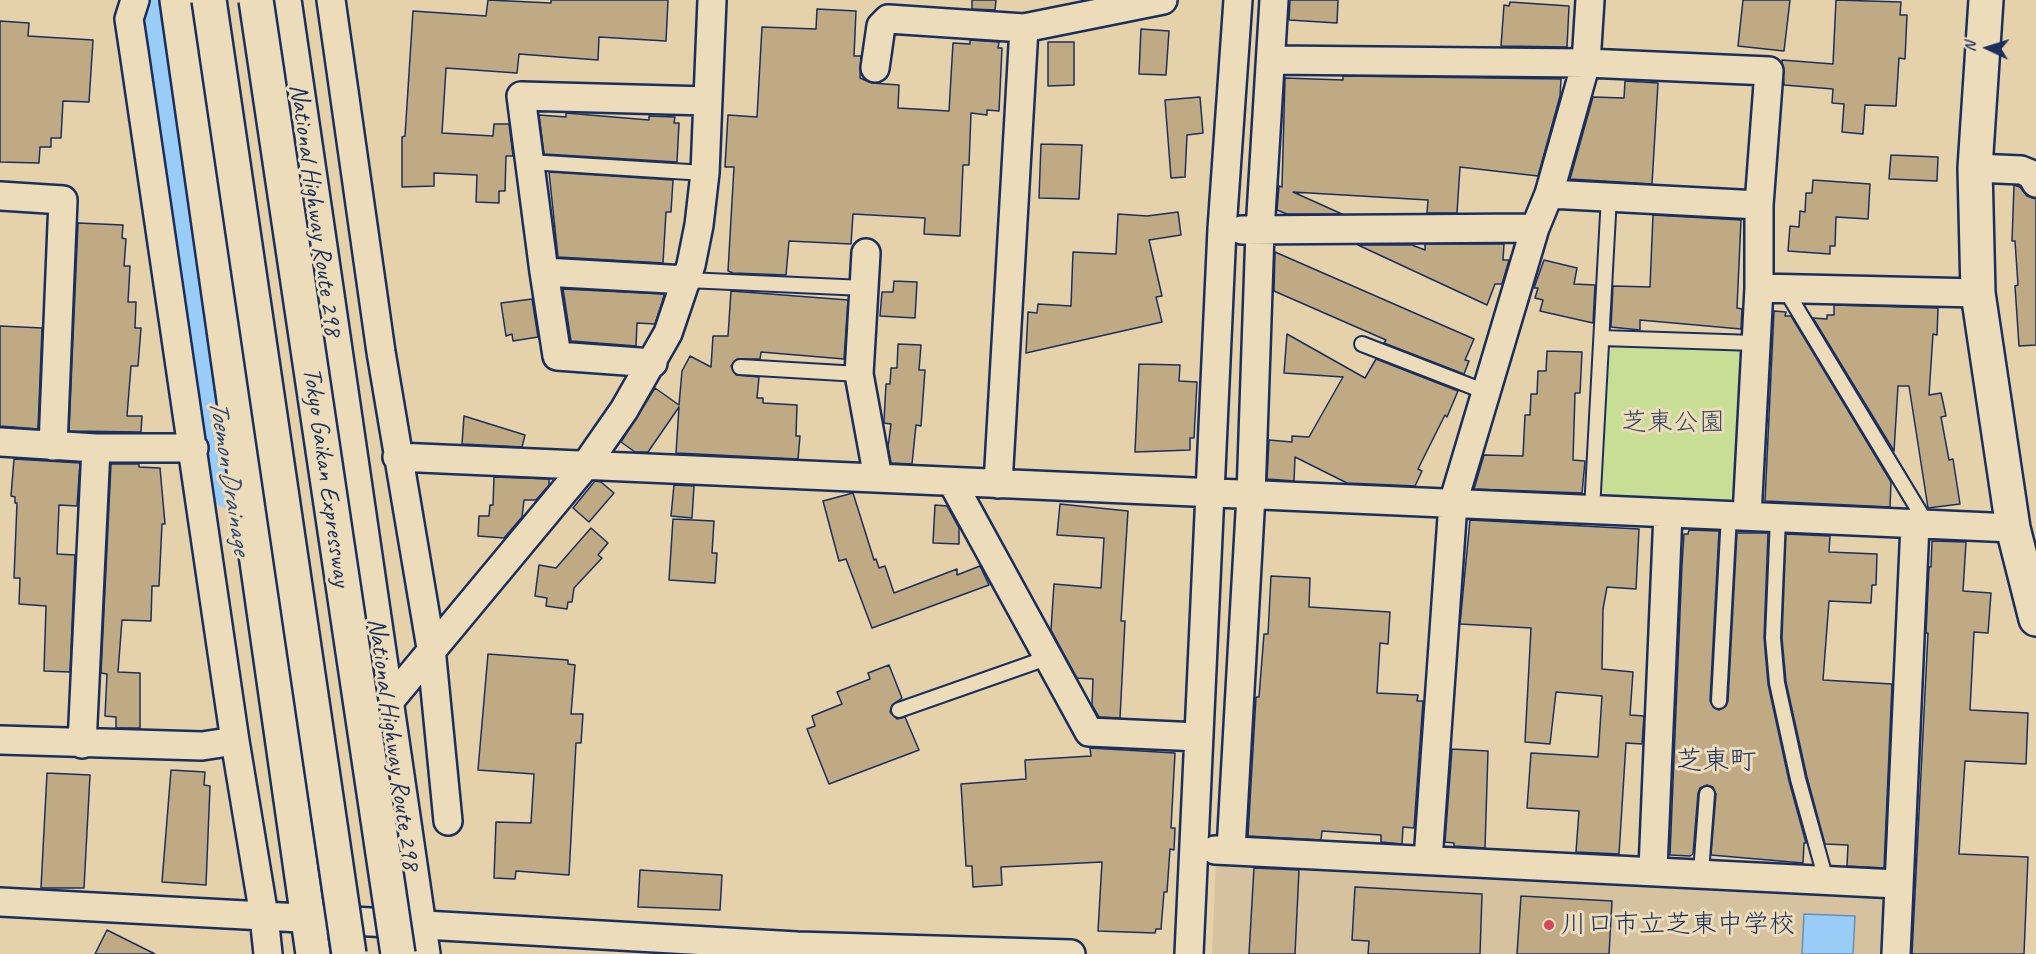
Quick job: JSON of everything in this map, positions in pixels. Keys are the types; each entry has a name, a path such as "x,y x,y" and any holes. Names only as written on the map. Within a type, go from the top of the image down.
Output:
{"main road":[{"path":"177,0 313,954"},
{"name":"Tokyo Gaikan Expressway","path":"209,0 349,954"},
{"name":"Tokyo Gaikan Expressway","path":"256,0 398,954"},
{"name":"National Highway Route 298","path":"284,0 421,940"},
{"path":"1986,0 1975,168 1978,293 2013,528 2036,619"}],"street":[{"path":"135,0 129,19 268,954"},
{"path":"331,0 398,457 431,648 448,821"},
{"path":"387,703 585,466 653,363 668,333 687,280 699,225 705,173 712,0"},
{"path":"876,68 881,26 888,19 1024,28 1163,0"},
{"path":"1189,954 1222,229 1238,0"},
{"path":"1231,850 1251,495 1260,231 1274,0"},
{"path":"1428,860 1453,504 1535,228 1549,194 1586,63 1590,0"},
{"path":"998,484 1024,28"},
{"path":"1271,60 1586,63 1769,71 1760,205 1772,288 1755,343 1738,516"},
{"path":"653,363 557,356 528,162 521,96 708,101"},
{"path":"1975,168 2021,170 2031,174 2036,183"},
{"path":"1549,194 1760,205"},
{"path":"0,196 63,200 53,446"},
{"path":"1222,229 1260,231 1535,228"},
{"path":"866,253 859,374 878,478"},
{"path":"544,272 687,280"},
{"path":"1772,288 1978,293"},
{"path":"0,442 96,448 194,448"},
{"path":"82,744 96,448"},
{"path":"398,457 2013,528"},
{"path":"952,482 1089,732 1199,737"},
{"path":"1653,869 1668,513"},
{"path":"1896,954 1898,884 1921,524"},
{"path":"0,740 202,747 235,741"},
{"path":"1193,849 1653,869 1898,884"},
{"path":"0,902 308,919 421,940 797,950 1071,954"}],"lane":[{"path":"528,162 705,173"},
{"path":"1592,510 1609,196"},
{"path":"687,280 864,288"},
{"path":"1772,288 1921,524"},
{"path":"1602,338 1755,343"},
{"path":"1362,344 1486,392"},
{"path":"741,368 859,374"},
{"path":"1719,701 1738,516"},
{"path":"1779,518 1773,638 1777,683 1798,778 1826,880"},
{"path":"899,710 1047,658"},
{"path":"1701,872 1707,794"}],"shaded area":[{"name":"川口市立芝東中学校","path":"1216,860 1886,895 1883,954 1212,954"}],"green space":[{"name":"芝東公園","path":"1617,345 1739,351 1744,357 1737,496 1729,504 1609,498 1601,489 1608,354"}],"water":[{"path":"1804,914 1855,916 1853,954 1802,954"}],"building":[{"path":"488,0 551,3 551,0 668,0 666,41 599,37 598,60 519,54 517,73 446,68 442,133 493,136 494,124 509,124 513,156 506,156 505,191 499,191 499,203 476,202 477,175 434,173 434,186 402,187 402,137 405,136 413,11 486,16"},
{"path":"972,0 996,0 995,10 972,9"},
{"path":"1290,0 1338,0 1337,23 1289,20"},
{"path":"1743,0 1790,0 1784,51 1738,46"},
{"path":"1836,0 1901,2 1900,15 1907,15 1905,59 1899,58 1896,106 1865,105 1863,134 1842,132 1844,104 1832,103 1833,89 1784,85 1782,60 1833,64"},
{"path":"1510,2 1569,6 1567,47 1501,46 1504,5 1509,6"},
{"path":"817,9 856,11 854,56 861,56 860,78 872,83 899,85 898,108 949,111 953,43 970,44 970,40 999,42 998,48 1002,48 999,111 987,110 987,115 971,113 969,165 963,165 960,236 924,234 925,218 853,214 851,244 789,241 786,275 733,273 728,271 734,167 725,167 728,115 757,117 762,27 816,29"},
{"path":"0,21 29,23 28,36 93,40 89,102 63,101 61,138 51,138 51,147 40,147 39,163 0,162"},
{"path":"1141,29 1169,31 1166,75 1139,74"},
{"path":"1048,42 1074,42 1074,85 1048,86"},
{"path":"1343,76 1561,79 1560,96 1538,176 1460,167 1457,213 1427,213 1428,200 1293,192 1342,214 1287,214 1277,210 1279,186 1282,187 1285,78 1343,80"},
{"path":"1625,81 1658,83 1652,184 1570,179 1593,97 1624,98"},
{"path":"1200,97 1203,133 1187,135 1185,177 1171,178 1165,100"},
{"path":"566,113 649,120 649,116 675,117 674,123 679,123 677,162 544,154 539,115 566,117"},
{"path":"1041,144 1082,145 1079,199 1039,198"},
{"path":"1891,155 1938,157 1937,181 1889,179"},
{"path":"549,172 673,180 671,212 666,212 663,263 558,257"},
{"path":"1813,180 1870,184 1868,219 1836,217 1835,246 1830,246 1830,254 1788,251 1790,226 1799,227 1800,211 1805,212 1806,193 1812,193"},
{"path":"2014,185 2020,187 2027,196 2036,199 2036,345 2019,346 2015,286 2018,285 2015,241 2012,241"},
{"path":"1178,212 1181,235 1149,240 1162,296 1156,297 1162,322 1026,353 1028,312 1037,313 1038,304 1071,306 1073,252 1116,254 1118,214 1147,216"},
{"path":"1653,215 1741,220 1737,308 1742,309 1741,329 1640,320 1640,330 1611,327 1613,286 1650,287"},
{"path":"78,223 123,225 122,238 126,239 124,266 130,266 128,302 136,302 135,328 141,328 138,366 131,366 127,416 142,416 141,432 69,431"},
{"path":"1425,244 1504,244 1503,260 1509,260 1502,284 1495,284 1487,305 1358,245 1412,245 1425,250"},
{"path":"1275,252 1474,339 1465,360 1469,361 1464,374 1384,343 1386,340 1274,291"},
{"path":"1544,260 1577,268 1574,284 1595,285 1593,323 1540,311 1543,300 1535,298 1538,288 1534,288"},
{"path":"894,281 917,282 915,318 880,316 882,292 893,292"},
{"path":"563,289 664,294 664,296 655,324 637,323 636,346 571,341"},
{"path":"731,291 848,300 844,359 761,352 760,359 737,359 731,366 736,375 759,377 757,398 763,398 763,403 797,405 796,436 800,436 798,459 676,453 679,407 648,452 635,452 621,442 655,388 679,405 682,371 690,356 711,367 713,336 728,336"},
{"path":"532,299 538,337 513,341 512,334 506,336 501,303"},
{"path":"1834,305 1938,308 1937,335 1933,334 1929,395 1941,393 1946,416 1941,417 1949,460 1953,459 1960,504 1928,508 1909,386 1898,386 1894,451 1813,318 1827,319 1827,315 1834,315"},
{"path":"1774,311 1786,312 1785,316 1791,316 1891,482 1890,507 1765,501"},
{"path":"0,326 42,328 38,429 0,426"},
{"path":"1287,334 1365,378 1376,359 1458,391 1447,417 1445,415 1418,469 1422,471 1415,486 1347,483 1295,457 1294,481 1267,479 1269,440 1292,442 1292,436 1309,437 1343,377 1284,373"},
{"path":"898,344 921,345 919,370 925,370 921,426 916,425 912,464 891,463 888,447 891,424 884,423 886,384 890,384 891,368 897,368"},
{"path":"1547,351 1582,352 1580,393 1575,393 1573,460 1585,461 1582,493 1474,489 1484,455 1523,456 1525,415 1530,415 1531,394 1537,394 1538,371 1546,371"},
{"path":"1139,364 1180,365 1179,381 1197,382 1194,438 1190,438 1190,450 1135,452"},
{"path":"464,416 525,435 522,447 462,444"},
{"path":"14,459 80,463 77,506 59,505 57,554 75,555 70,672 44,671 46,606 19,604 20,578 14,578 17,503 15,503 15,497 11,496"},
{"path":"111,464 139,464 139,467 160,468 165,524 162,524 159,586 152,586 151,621 122,620 118,672 140,673 140,728 116,728 116,717 105,716 107,674 101,673"},
{"path":"494,477 549,479 549,485 536,500 524,500 522,517 504,538 478,536 479,516 489,516 490,505 493,505"},
{"path":"595,481 601,482 614,493 589,522 573,508"},
{"path":"674,485 694,486 692,518 671,516"},
{"path":"853,493 874,560 876,559 879,568 885,566 894,593 957,569 957,575 980,566 989,585 872,628 846,559 839,561 823,501"},
{"path":"1060,504 1128,511 1121,621 1125,621 1120,718 1099,717 1092,705 1093,679 1077,678 1051,630 1054,584 1101,588 1104,538 1057,535"},
{"path":"935,505 947,506 959,528 959,544 933,543"},
{"path":"673,519 714,521 712,553 717,553 715,583 669,580"},
{"path":"1470,520 1639,529 1636,589 1607,587 1603,609 1602,669 1633,672 1630,715 1644,716 1642,744 1626,743 1619,854 1576,852 1579,811 1527,808 1531,753 1598,757 1602,696 1556,692 1550,744 1525,742 1531,628 1460,624"},
{"path":"591,528 608,543 598,555 602,558 574,588 572,602 568,602 567,609 546,606 547,598 535,596 539,565 556,568"},
{"path":"1689,530 1719,531 1710,701 1714,708 1719,710 1726,706 1728,701 1737,533 1768,533 1764,638 1768,684 1789,781 1806,843 1804,843 1803,863 1711,855 1716,794 1713,787 1707,785 1700,788 1698,793 1693,854 1690,856 1670,855 1682,565 1684,534 1688,534"},
{"path":"1786,534 1830,536 1829,552 1877,554 1876,585 1872,585 1871,603 1829,601 1823,680 1892,684 1884,868 1847,866 1848,845 1825,844 1807,777 1786,682 1782,638"},
{"path":"1932,541 1966,542 1963,591 1991,593 1988,633 1974,632 1970,710 2028,713 2026,764 1965,761 1959,854 2028,857 2024,954 1912,954"},
{"path":"1271,576 1310,578 1309,607 1390,612 1388,644 1380,643 1377,693 1418,695 1417,701 1423,701 1414,828 1403,827 1402,844 1381,842 1381,835 1322,831 1321,840 1248,836 1256,697 1259,697 1264,634 1268,634"},
{"path":"488,654 568,660 568,664 575,665 571,714 583,714 581,743 576,743 569,875 516,871 515,879 494,878 496,822 531,823 534,774 478,770"},
{"path":"889,665 902,698 892,705 890,712 897,719 905,717 919,750 829,784 807,729 815,726 812,716 842,704 837,692 870,679 868,673"},
{"path":"1090,748 1175,753 1171,828 1175,828 1174,850 1170,849 1167,892 1164,892 1161,929 1156,929 1155,933 1098,931 1102,862 1001,867 1002,885 973,887 972,866 966,866 961,784 1026,779 1025,760 1091,756"},
{"path":"1452,749 1488,751 1485,848 1454,846 1454,843 1445,842"},
{"path":"171,770 205,772 204,785 210,786 206,885 162,882"},
{"path":"47,773 90,775 84,888 41,888"},
{"path":"1254,868 1299,870 1295,954 1249,954"},
{"path":"640,870 722,875 720,910 638,907"},
{"path":"1355,887 1482,894 1480,954 1368,954 1369,941 1352,940"},
{"path":"1521,896 1612,901 1609,954 1517,954"},
{"path":"107,930 155,954 95,954"}],"waterway":[{"name":"Toemon Drainage","path":"155,0 230,483"}],"place":[{"name":"川口市立芝東中学校","path":"1549,925"}],"district":[{"name":"芝東町","path":"1716,762"}]}
